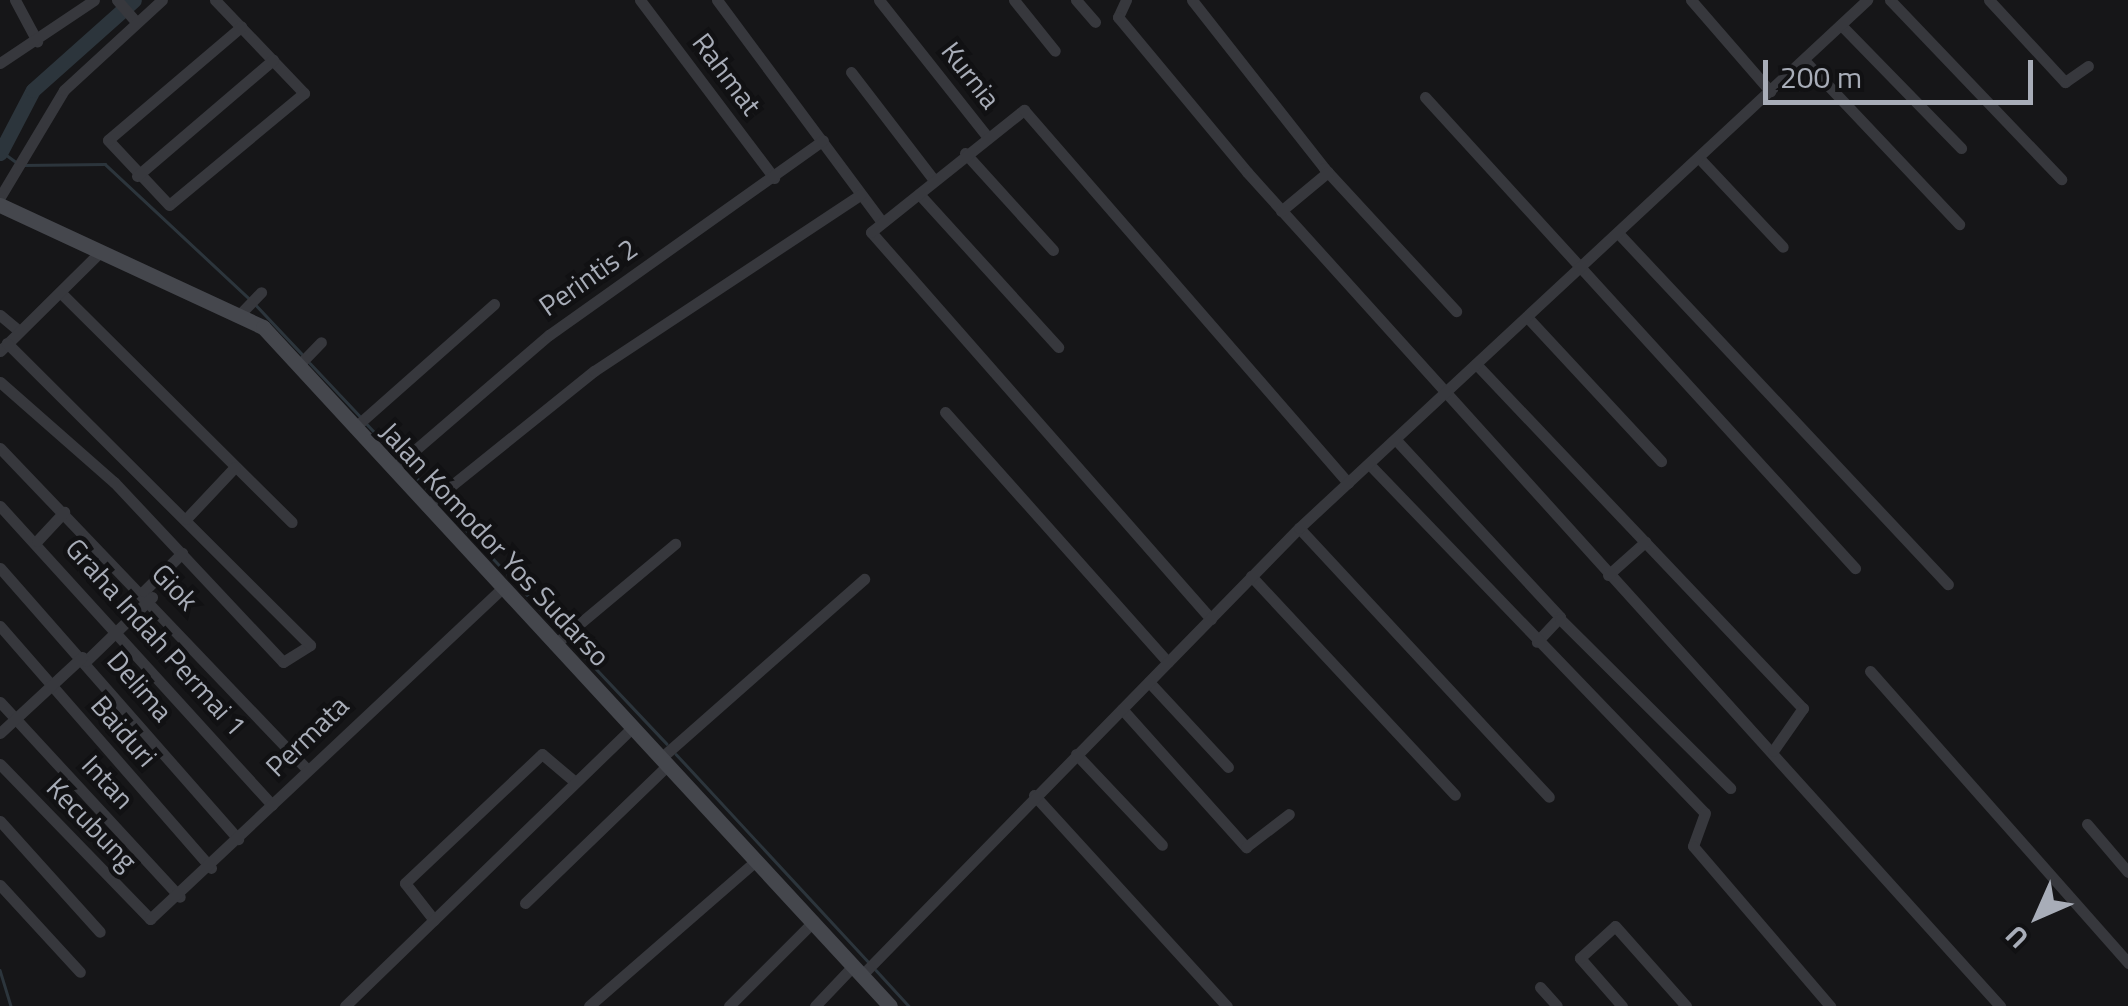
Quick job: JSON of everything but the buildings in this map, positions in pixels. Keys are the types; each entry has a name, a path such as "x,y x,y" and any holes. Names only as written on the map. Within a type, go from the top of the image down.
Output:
{"street":[{"path":"15,0 37,41"},
{"path":"0,64 37,41 74,6 94,0"},
{"path":"117,0 132,18"},
{"path":"0,201 25,148 64,90 132,18 162,0"},
{"path":"215,0 242,27 274,60 304,94 170,204 137,176 110,136 242,27"},
{"name":"Rahmat","path":"640,0 774,178"},
{"path":"717,0 882,222"},
{"name":"Kurnia","path":"880,0 986,135"},
{"path":"1014,0 1055,51"},
{"path":"1076,0 1095,22"},
{"path":"1126,0 1118,16 1281,211 1608,576 1774,751 2000,1006"},
{"path":"1192,0 1328,172 1456,312"},
{"path":"1690,0 1770,91"},
{"path":"814,1006 880,957 1034,795 1300,528 1867,0"},
{"path":"1890,0 2061,179"},
{"path":"1990,0 2068,84 2088,66"},
{"path":"1841,25 1962,148"},
{"path":"137,176 274,60"},
{"path":"1804,60 1958,224"},
{"path":"851,72 934,180"},
{"path":"1425,97 1584,266 1855,568"},
{"path":"1211,618 871,232 986,135 1024,110 1348,483"},
{"name":"Perintis 2","path":"397,467 549,335 823,140"},
{"path":"964,153 1052,250"},
{"path":"1699,158 1783,247"},
{"path":"1281,211 1328,172"},
{"path":"430,503 594,371 861,194"},
{"path":"919,194 1058,347"},
{"name":"Jalan Komodor Yos Sudarso","path":"0,201 100,252 252,302 502,589 558,643 631,729 666,758 890,1006"},
{"path":"1618,234 1948,584"},
{"path":"0,382 171,541 286,665 310,645 188,521 4,347 100,252"},
{"path":"62,292 292,522"},
{"path":"357,424 494,304"},
{"path":"0,315 20,331"},
{"path":"1527,316 1660,461"},
{"path":"303,361 320,342"},
{"path":"1476,364 1803,708 1774,751"},
{"path":"944,412 1168,662"},
{"path":"1396,441 1560,619 1730,788"},
{"name":"Giok","path":"0,448 148,594 306,768"},
{"path":"1369,464 1536,642 1705,813 1693,846 1830,1006"},
{"path":"171,541 235,467"},
{"name":"Graha Indah Permai 1","path":"0,506 37,542 272,805"},
{"path":"37,542 64,512"},
{"path":"1300,528 1550,797"},
{"path":"1608,576 1645,542"},
{"path":"558,643 674,544"},
{"path":"0,733 117,630 182,553"},
{"name":"Delima","path":"0,568 84,659 238,839"},
{"path":"1252,576 1455,794"},
{"path":"524,903 678,742 864,579"},
{"name":"Permata","path":"147,919 180,897 306,768 502,589"},
{"path":"1536,642 1560,619"},
{"name":"Baiduri","path":"0,626 210,868"},
{"path":"1870,671 2128,963"},
{"path":"1149,682 1228,767"},
{"name":"Intan","path":"0,702 180,897"},
{"path":"1122,709 1246,847 1289,814"},
{"path":"344,1006 631,729"},
{"path":"434,920 406,882 542,754 575,782"},
{"path":"1076,754 1162,845"},
{"name":"Kecubung","path":"0,764 147,919"},
{"path":"1034,795 1227,1006"},
{"path":"0,821 100,932"},
{"path":"2087,824 2128,872"},
{"path":"588,1006 757,860"},
{"path":"0,885 80,972"},
{"path":"729,1006 814,921"},
{"path":"1622,1006 1580,958 1615,926 1686,1006"},
{"path":"1540,987 1557,1006"}],"waterway":[{"path":"0,153 33,90 134,0"},
{"path":"1,151 16,162"},
{"path":"23,165 105,164 250,299"},
{"path":"256,305 302,354"},
{"path":"310,363 360,416"},
{"path":"365,422 397,456"},
{"path":"406,466 431,493"},
{"path":"440,502 561,631"},
{"path":"570,641 667,744"},
{"path":"676,754 868,961"},
{"path":"0,970 11,1006"},
{"path":"876,970 909,1006"}]}
